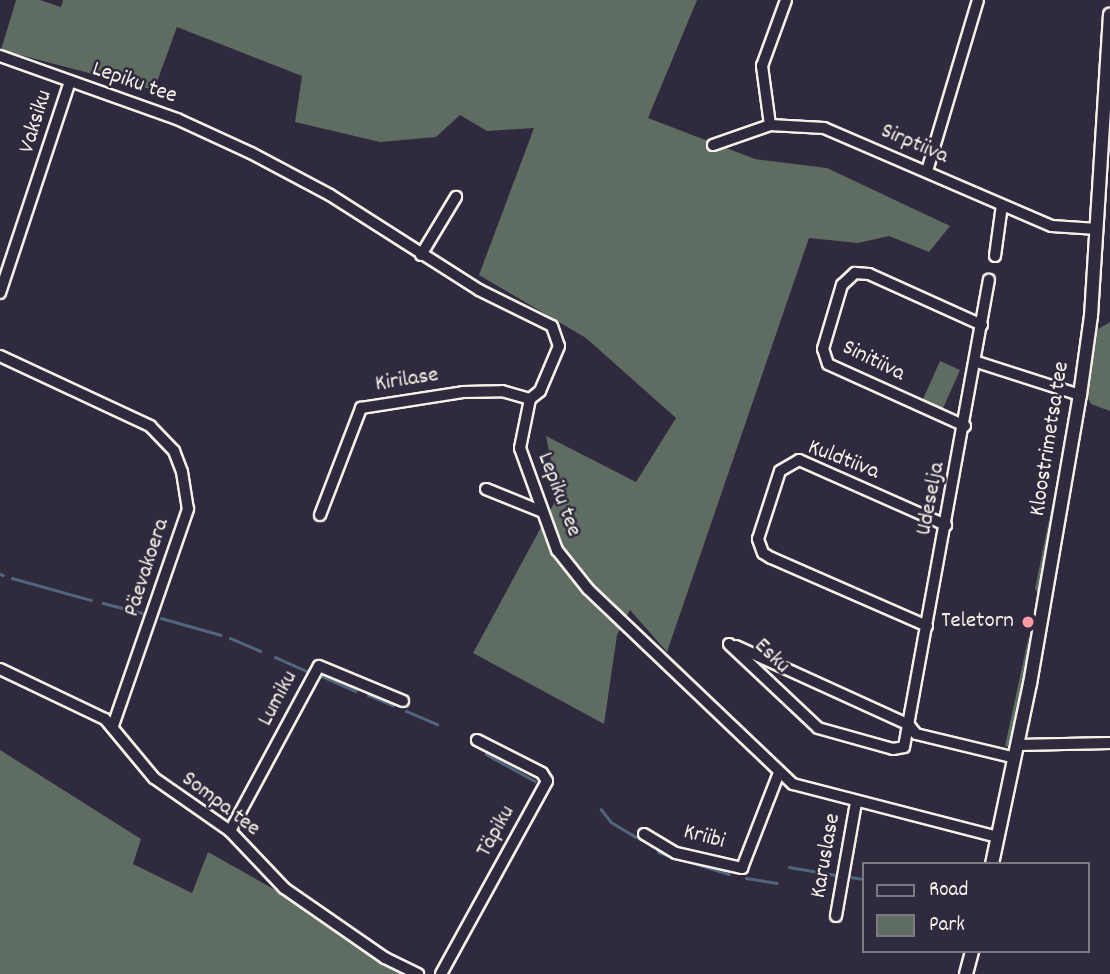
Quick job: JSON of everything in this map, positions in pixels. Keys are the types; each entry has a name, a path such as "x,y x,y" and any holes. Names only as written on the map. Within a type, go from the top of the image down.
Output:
{"main road":[{"name":"Kloostrimetsa tee","path":"992,862 1016,752 1080,395 1097,229 1110,15"},
{"path":"966,974 971,953"}],"street":[{"path":"770,125 762,66 786,0"},
{"path":"927,171 978,0"},
{"name":"Lepiku tee","path":"0,56 177,119 251,153 330,195 421,255 552,327 559,346 540,391 530,399 520,448 523,465 543,501 543,512 557,550 588,589 778,775 804,788 998,838"},
{"name":"Vaksiku","path":"0,293 70,82"},
{"name":"Sirptiiva","path":"713,145 770,125 824,128 1052,226 1097,229"},
{"path":"421,255 456,197"},
{"path":"995,256 1002,205"},
{"name":"Sinitiiva","path":"965,426 828,364 823,349 842,285 855,273 869,274 982,325"},
{"name":"Udeselja","path":"909,725 977,362 989,281"},
{"name":"Päevakoera","path":"0,356 150,426 174,451 183,472 188,509 113,726"},
{"path":"977,362 1080,395"},
{"name":"Kirilase","path":"320,515 362,408 463,392 502,391 530,399"},
{"name":"Kuldtiiva","path":"927,626 771,558 763,552 758,539 780,471 799,460 946,525"},
{"path":"486,489 543,512"},
{"name":"Esku","path":"909,725 905,747 893,749 825,731 729,644 909,725 916,734 1016,752 1110,743"},
{"name":"Lumiku","path":"230,831 319,666 404,701"},
{"name":"Sompa tee","path":"0,669 87,708 113,726 154,778 230,831 296,897 346,927 384,958 418,974"},
{"name":"Täpiku","path":"441,974 547,781 542,773 477,740"},
{"name":"Kriibi","path":"644,834 676,853 742,867 778,775"},
{"name":"Karuslase","path":"836,916 856,802"}],"green space":[{"path":"16,0 40,0 61,7 63,0 697,0 648,118 755,159 827,168 950,226 929,252 889,236 858,243 809,238 667,652 630,610 617,635 604,724 473,653 558,496 546,436 636,482 676,418 586,338 479,275 534,128 487,131 460,115 436,137 380,142 295,122 302,76 177,27 154,90 1,50"},
{"path":"1110,322 1110,411 1091,404 1086,394 1095,331"},
{"path":"940,361 960,370 943,409 923,400"},
{"path":"1060,466 1040,592 1037,592 1035,589"},
{"path":"1029,635 1027,672 1008,747 1005,746"},
{"path":"0,750 141,839 133,864 192,893 208,852 334,923 378,962 404,974 0,974"}],"waterway":[{"path":"12,578 91,600"},
{"path":"103,603 142,613"},
{"path":"161,618 221,635"},
{"path":"230,638 260,651"},
{"path":"275,657 307,671"},
{"path":"319,675 356,691"},
{"path":"368,695 393,705"},
{"path":"406,711 437,724"},
{"path":"486,754 535,781"},
{"path":"601,809 611,822 636,837"},
{"path":"658,852 729,874"},
{"path":"789,867 836,875"},
{"path":"851,877 862,879"},
{"path":"746,878 777,883"}],"place":[{"name":"Teletorn","path":"1028,622"}]}
